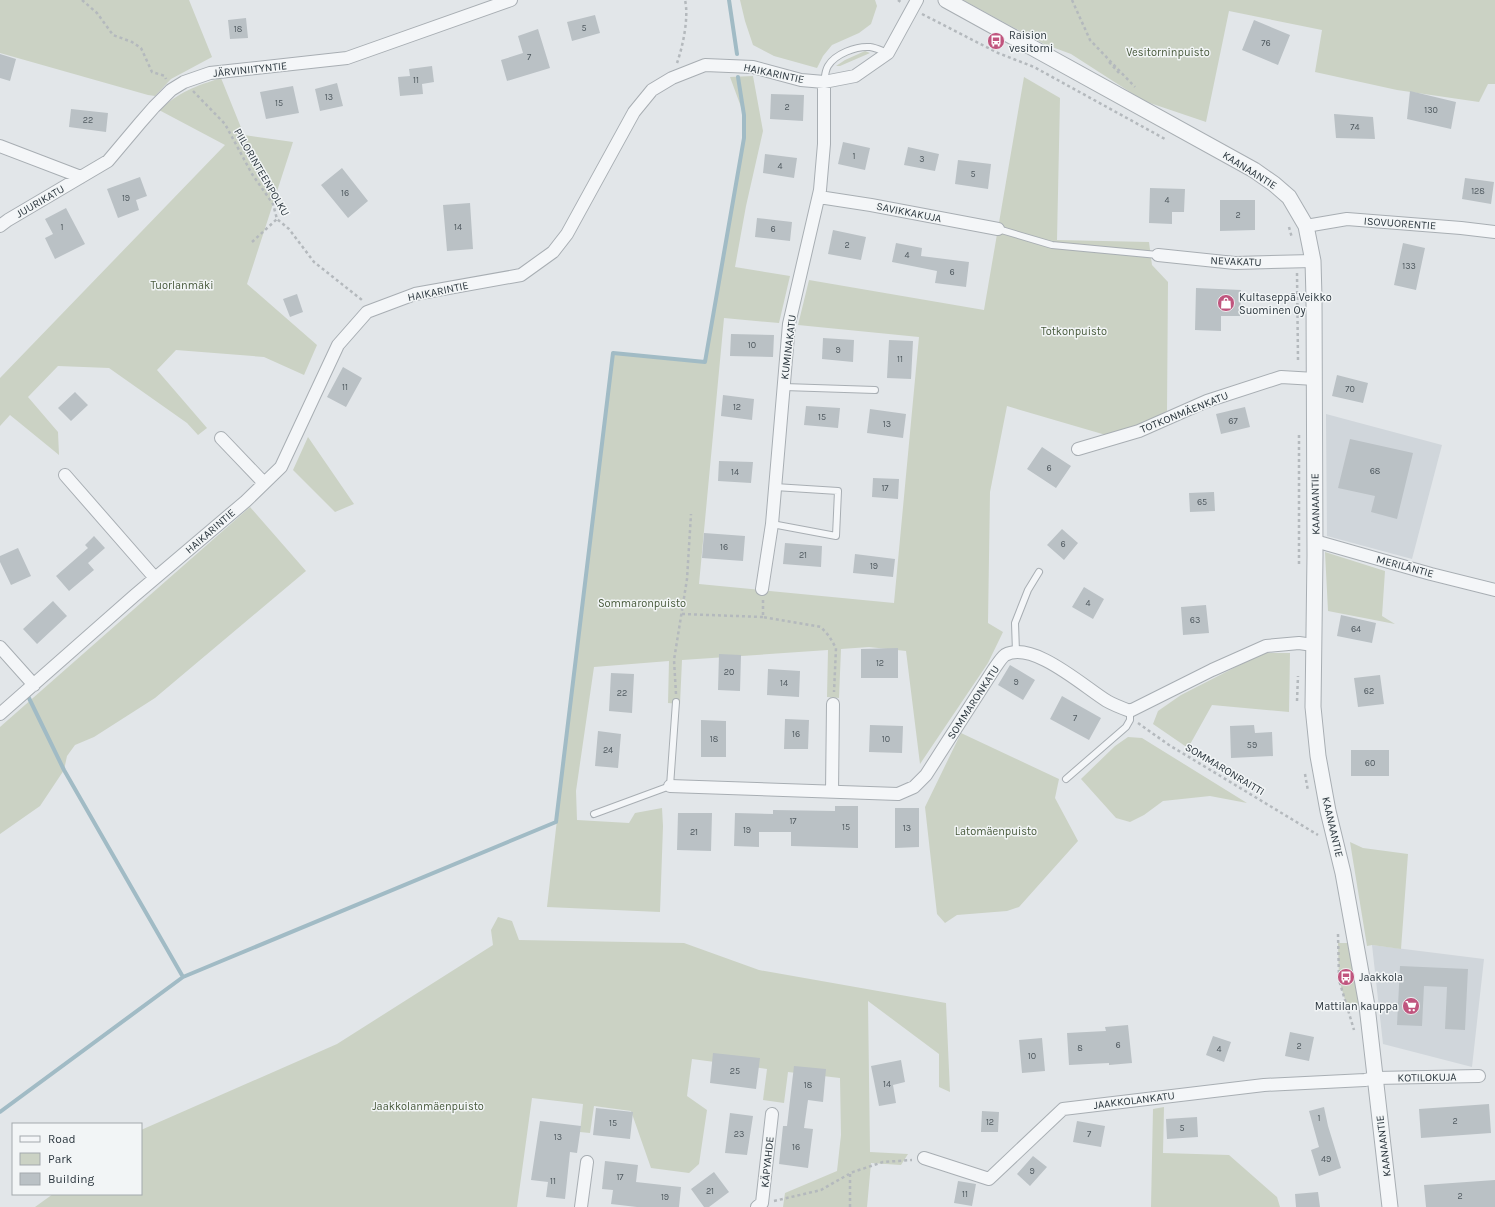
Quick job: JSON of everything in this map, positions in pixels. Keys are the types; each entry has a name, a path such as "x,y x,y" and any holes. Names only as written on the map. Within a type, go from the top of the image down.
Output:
{"street":[{"name":"JÄRVINIITYNTIE","path":"81,177 108,161 140,123 171,90 184,82 210,73 347,58 511,0"},
{"name":"KAANAANTIE","path":"946,0 1254,170 1274,184 1288,197 1306,226 1313,261 1315,379 1313,707 1318,756 1328,811 1343,873 1367,1006 1390,1207"},
{"name":"HAIKARINTIE","path":"0,714 155,578 246,501 281,467 338,344 367,312 415,294 521,275 553,252 567,234 634,112 652,90 672,78 705,65 753,66 801,80 824,82 855,76 888,53 915,5"},
{"name":"KUMINAKATU","path":"762,589 772,524 789,324 819,197 824,144 824,82"},
{"path":"0,146 81,177"},
{"name":"JUURIKATU","path":"0,226 81,177"},
{"name":"SAVIKKAKUJA","path":"819,197 870,204 998,229"},
{"name":"ISOVUORENTIE","path":"1306,226 1347,219 1495,232"},
{"name":"NEVAKATU","path":"1158,255 1235,263 1313,261"},
{"name":"TOTKONMÄENKATU","path":"1078,449 1140,431 1207,401 1281,377 1315,379"},
{"path":"221,438 264,484"},
{"path":"65,476 155,578"},
{"name":"MERILÄNTIE","path":"1315,542 1495,590"},
{"path":"1016,652 1031,653 1047,660 1108,702 1130,711 1212,670 1266,646 1299,643 1313,645"},
{"path":"0,647 34,685"},
{"name":"SOMMARONKATU","path":"670,786 898,794 914,787 926,775 1004,655 1016,652"},
{"path":"832,792 834,704"},
{"name":"KOTILOKUJA","path":"1375,1078 1479,1076"},
{"name":"JAAKKOLANKATU","path":"924,1158 989,1178 1063,1109 1264,1085 1365,1080 1375,1078"},
{"name":"KÄPYAHDE","path":"760,1205 772,1114"},
{"path":"581,1207 587,1162"}],"lane":[{"path":"824,82 827,67 839,56 862,47 878,49 888,53"},
{"path":"998,229 1052,245 1158,255"},
{"path":"784,387 875,390"},
{"path":"772,524 836,536 838,491 774,488"},
{"path":"1016,652 1015,622 1028,590 1039,572"},
{"path":"594,814 670,786 676,702"},
{"path":"1066,779 1126,727 1130,720 1130,711"}],"path":[{"path":"82,0 97,13 113,35 132,42 140,48 152,72 165,76 171,90"},
{"path":"683,63 676,65 680,54 685,26 687,7 685,0"},
{"path":"897,6 898,0 915,5 998,53 1034,66 1166,140"},
{"path":"1072,0 1090,40 1137,91"},
{"name":"PIILORINTEENPOLKU","path":"184,82 225,124 252,174 273,204 277,219 289,229 314,262 362,300"},
{"path":"252,242 277,219"},
{"path":"1288,223 1297,262 1299,378"},
{"path":"357,305 362,300 369,298"},
{"path":"1299,432 1299,570"},
{"path":"676,702 674,660 687,578 690,514"},
{"path":"762,589 764,617"},
{"path":"682,614 764,617 821,627 830,636 836,648 834,704"},
{"path":"1298,675 1298,707"},
{"name":"SOMMARONRAITTI","path":"1130,711 1144,728 1318,835"},
{"path":"1304,769 1310,796"},
{"path":"1316,828 1320,842"},
{"path":"1338,931 1339,980 1354,1031"},
{"path":"760,1205 821,1190 850,1173 883,1162 924,1158"},
{"path":"850,1173 850,1207"}],"shaded area":[{"path":"1326,414 1442,445 1412,559 1327,536"},
{"path":"1372,945 1484,959 1472,1067 1383,1044"}],"green space":[{"path":"0,0 189,0 212,57 171,79 155,96 148,95 0,53"},
{"path":"740,0 875,0 877,6 871,24 859,33 832,45 823,56 817,68 774,56 753,45"},
{"name":"Vesitorninpuisto","path":"963,0 1495,0 1495,84 1488,84 1479,102 1397,90 1315,72 1322,30 1229,11 1206,122 1144,101 1071,54 1044,44"},
{"path":"865,51 870,53 840,66 836,66 845,60"},
{"path":"753,76 763,131 746,206 735,267 790,276 779,323 724,318 699,584 894,603 919,337 798,325 809,280 984,310 1024,77 1060,98 1057,240 1149,242 1152,265 1168,282 1167,411 1141,428 1116,438 1007,406 990,492 988,623 1003,632 988,663 920,764 906,651 869,647 841,649 839,698 827,697 828,650 682,660 680,704 668,703 669,661 594,667 576,791 577,820 629,823 635,813 662,808 663,826 660,912 547,907 613,353 705,362 744,138 744,115 730,77"},
{"name":"Tuorlanmäki","path":"221,78 244,135 293,142 247,284 317,345 304,375 264,357 176,350 157,370 207,428 198,435 187,423 109,368 58,366 28,397 58,432 59,455 10,415 0,426 0,378 225,145 159,110 188,90"},
{"path":"308,437 354,504 335,512 293,470"},
{"path":"250,507 306,571 155,698 94,737 75,745 67,756 64,770 40,806 0,834 0,727"},
{"path":"1325,552 1385,571 1382,616 1395,624 1328,611"},
{"path":"1263,653 1290,653 1289,712 1212,705 1188,748 1153,724 1158,711 1181,695"},
{"name":"Latomäenpuisto","path":"961,733 1059,779 1055,798 1078,841 1019,907 1007,911 957,915 945,923 937,914 925,807"},
{"path":"1128,737 1142,738 1247,803 1210,796 1163,801 1144,815 1130,822 1116,818 1081,779 1115,746"},
{"path":"1350,842 1363,848 1408,854 1401,949 1372,945 1367,946"},
{"name":"Jaakkolanmäenpuisto","path":"498,917 512,921 519,940 684,943 759,970 946,1003 950,1092 939,1087 939,1054 868,1001 870,1152 908,1154 901,1165 871,1163 867,1207 783,1207 785,1193 837,1171 841,1135 840,1078 788,1072 784,1103 763,1100 767,1069 692,1059 687,1096 707,1110 699,1164 689,1173 651,1168 631,1111 594,1106 590,1133 580,1132 583,1104 532,1098 517,1207 35,1207 52,1195 142,1195 142,1130 337,1044 493,945 491,930"},
{"path":"1338,943 1356,943 1367,1006 1346,1003 1339,980"},
{"path":"1164,1107 1163,1153 1229,1155 1277,1197 1280,1207 1151,1207 1153,1109"}],"building":[{"path":"595,15 600,33 572,41 567,22"},
{"path":"246,18 248,38 230,39 228,20"},
{"path":"1254,20 1290,35 1278,65 1242,50"},
{"path":"538,29 550,68 507,81 501,60 523,53 518,36"},
{"path":"0,54 16,59 10,81 0,78"},
{"path":"432,66 434,82 422,84 423,94 400,96 398,77 410,76 409,69"},
{"path":"337,83 343,106 320,111 315,89"},
{"path":"293,86 299,113 266,119 260,92"},
{"path":"1410,91 1456,102 1451,129 1407,119"},
{"path":"771,94 804,95 803,121 770,119"},
{"path":"71,109 108,113 106,132 69,127"},
{"path":"1334,114 1373,117 1375,139 1336,138"},
{"path":"843,142 870,148 865,170 838,164"},
{"path":"908,147 939,154 935,171 904,165"},
{"path":"765,154 797,158 794,178 763,173"},
{"path":"958,160 991,164 988,189 955,184"},
{"path":"342,168 368,201 348,218 321,185"},
{"path":"140,177 147,196 136,200 139,210 118,218 107,189"},
{"path":"1465,178 1494,182 1491,204 1462,199"},
{"path":"1150,188 1185,189 1184,212 1172,212 1172,224 1149,223"},
{"path":"1220,200 1255,200 1255,230 1220,231"},
{"path":"470,203 473,249 447,251 443,205"},
{"path":"66,208 85,244 55,259 45,238 53,234 45,219"},
{"path":"757,218 792,222 790,241 755,237"},
{"path":"833,230 866,237 861,260 828,254"},
{"path":"896,243 922,248 921,256 969,262 966,287 935,283 937,271 892,262"},
{"path":"1403,243 1425,248 1416,290 1394,285"},
{"path":"1196,288 1241,290 1240,316 1221,316 1221,331 1195,330"},
{"path":"297,294 303,312 290,317 283,299"},
{"path":"731,334 774,335 773,357 730,356"},
{"path":"823,338 854,340 853,362 822,359"},
{"path":"889,340 913,341 911,379 887,378"},
{"path":"343,367 362,378 346,407 327,397"},
{"path":"1337,375 1368,383 1363,403 1332,396"},
{"path":"75,392 88,405 71,421 58,408"},
{"path":"723,395 754,399 752,420 721,416"},
{"path":"806,406 840,408 838,428 804,425"},
{"path":"1245,407 1250,427 1221,434 1216,414"},
{"path":"870,409 906,414 903,438 867,433"},
{"path":"1350,439 1413,453 1397,519 1371,512 1375,496 1338,488"},
{"path":"1042,447 1071,466 1056,488 1027,469"},
{"path":"719,461 753,462 751,483 718,481"},
{"path":"873,478 899,479 898,499 872,497"},
{"path":"1214,492 1215,511 1190,512 1189,493"},
{"path":"1062,529 1078,543 1064,560 1047,545"},
{"path":"704,533 745,536 743,561 702,558"},
{"path":"94,536 105,548 88,563 94,570 69,591 56,576 88,548 85,545"},
{"path":"785,543 822,546 821,567 783,564"},
{"path":"18,548 31,576 11,585 0,562 0,556"},
{"path":"855,554 895,559 893,577 853,573"},
{"path":"1084,587 1104,599 1093,619 1072,607"},
{"path":"53,601 67,616 37,644 23,629"},
{"path":"1206,605 1209,633 1183,635 1181,607"},
{"path":"1341,615 1376,623 1372,643 1337,636"},
{"path":"898,648 898,678 861,678 861,649"},
{"path":"719,654 741,655 740,691 718,690"},
{"path":"1010,665 1035,680 1023,700 998,685"},
{"path":"768,669 800,671 799,697 767,695"},
{"path":"611,673 634,674 632,713 609,711"},
{"path":"1380,675 1384,704 1358,707 1354,678"},
{"path":"1062,696 1101,718 1089,740 1050,719"},
{"path":"785,719 809,720 808,749 784,749"},
{"path":"701,720 726,721 726,757 701,757"},
{"path":"870,725 903,726 902,753 869,752"},
{"path":"1254,725 1255,733 1272,732 1273,756 1231,758 1230,726"},
{"path":"598,731 621,734 618,768 595,766"},
{"path":"1351,750 1389,750 1389,776 1351,776"},
{"path":"835,806 858,806 858,848 791,846 791,832 759,832 759,847 734,846 735,813 773,814 773,810 835,811"},
{"path":"895,808 919,808 919,847 895,848"},
{"path":"678,813 712,813 711,851 677,850"},
{"name":"Mattilan kauppa","path":"1400,966 1468,969 1465,1030 1445,1029 1447,987 1424,986 1422,1026 1397,1025"},
{"path":"1128,1025 1132,1063 1109,1065 1109,1063 1069,1065 1067,1033 1106,1031 1105,1027"},
{"path":"1290,1032 1314,1037 1309,1061 1285,1056"},
{"path":"1213,1036 1231,1042 1224,1062 1206,1055"},
{"path":"1042,1038 1045,1071 1022,1073 1019,1040"},
{"path":"713,1053 760,1058 756,1089 710,1083"},
{"path":"901,1060 905,1082 893,1085 896,1103 879,1106 871,1066"},
{"path":"794,1066 826,1069 823,1102 808,1100 804,1128 813,1129 808,1168 779,1164 783,1126 787,1126"},
{"path":"1489,1104 1491,1133 1421,1138 1419,1109"},
{"path":"1324,1107 1328,1126 1341,1168 1319,1176 1311,1150 1319,1147 1309,1111"},
{"path":"596,1108 633,1112 630,1139 593,1135"},
{"path":"982,1111 999,1112 998,1132 981,1132"},
{"path":"730,1113 753,1116 747,1155 725,1153"},
{"path":"1197,1117 1198,1137 1167,1139 1166,1119"},
{"path":"540,1121 581,1126 577,1153 570,1152 565,1199 546,1197 548,1182 531,1180"},
{"path":"1077,1121 1105,1126 1101,1147 1073,1142"},
{"path":"1033,1156 1047,1167 1030,1186 1017,1174"},
{"path":"605,1161 638,1165 636,1182 681,1187 679,1207 637,1207 611,1204 613,1190 602,1189"},
{"path":"714,1172 729,1192 709,1207 704,1207 691,1189"},
{"path":"1495,1180 1495,1207 1426,1207 1424,1185"},
{"path":"958,1181 976,1184 972,1206 954,1203"},
{"path":"1318,1192 1320,1207 1296,1207 1295,1194"}],"waterway":[{"path":"729,0 737,54"},
{"path":"0,1112 183,977 556,822 613,353 705,362 744,138 744,115 738,77"},
{"path":"26,692 64,770 183,977"}],"place":[{"name":"Raision vesitorni","path":"996,41"},
{"name":"Kultaseppä Veikko Suominen Oy","path":"1226,303"},
{"name":"Jaakkola","path":"1346,977"},
{"name":"Mattilan kauppa","path":"1411,1006"}],"park label":[{"name":"Totkonpuisto","path":"1074,331"},
{"name":"Sommaronpuisto","path":"642,603"}]}
